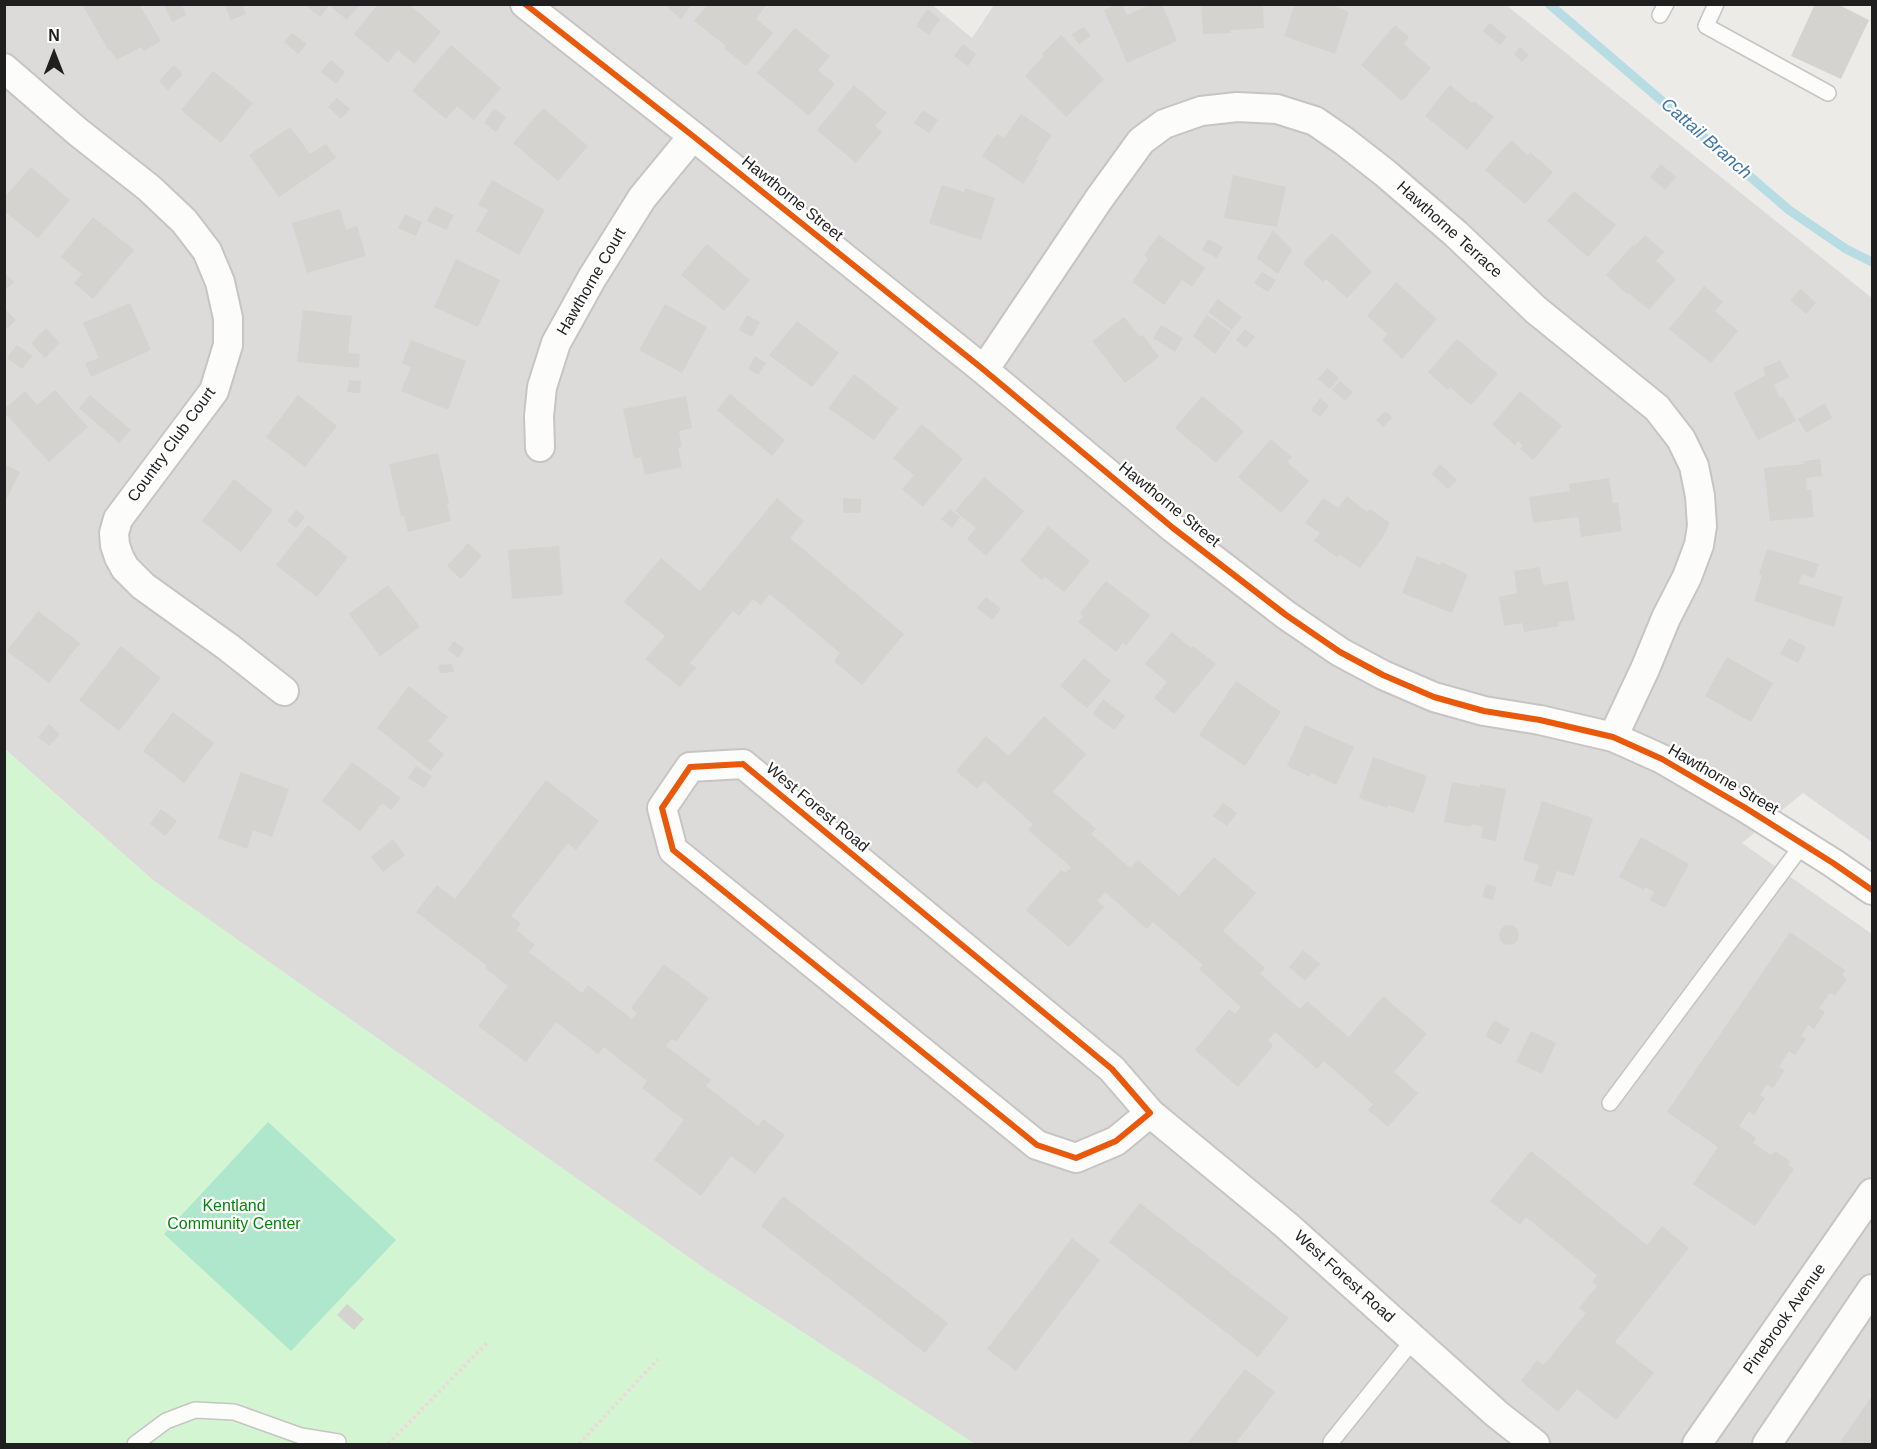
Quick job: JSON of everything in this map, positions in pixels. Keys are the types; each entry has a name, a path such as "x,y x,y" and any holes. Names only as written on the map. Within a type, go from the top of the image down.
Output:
{"street":[{"name":"Hawthorne Street","path":"525,4 984,370 1173,528 1286,615 1340,652 1383,675 1434,697 1484,711 1549,722 1612,737 1662,759 1803,844 1872,890"},
{"name":"Country Club Court","path":"4,68 78,132 149,188 184,221 207,251 220,282 228,318 228,345 214,391 118,519 114,533 115,545 125,568 143,586 228,647 284,691"},
{"name":"Hawthorne Terrace","path":"984,370 1098,199 1141,141 1164,124 1201,111 1237,107 1277,109 1316,121 1385,173 1456,234 1536,310 1657,408 1681,439 1694,466 1700,496 1702,526 1700,544 1687,577 1612,737"},
{"name":"Hawthorne Court","path":"540,447 539,416 542,387 556,343 592,278 642,198 693,136"},
{"name":"West Forest Road","path":"1150,1113 1116,1141 1076,1158 1037,1145 673,850 662,808 690,767 743,764 1112,1069 1150,1113 1286,1225 1498,1415 1535,1444"},
{"name":"Pinebrook Avenue","path":"1697,1444 1872,1193"},
{"path":"1767,1444 1872,1289"}],"lane":[{"path":"1716,4 1706,26 1828,93"},
{"path":"1610,1103 1803,844"},
{"path":"1331,1442 1414,1339"},
{"path":"135,1444 166,1421 195,1410 234,1412 301,1436 338,1442"}],"path":[{"path":"388,1444 487,1343"},
{"path":"579,1444 658,1359"}],"shaded area":[{"path":"931,4 972,38 994,5 1506,5 1872,298 1872,842 1803,793 1742,843 1872,934 1872,1444 975,1444 708,1271 154,881 5,749 5,5"}],"green space":[{"name":"Kentland Community Center","path":"4,749 154,881 708,1271 975,1444 5,1444"},
{"path":"268,1122 396,1240 291,1351 164,1234"}],"building":[{"path":"85,4 139,4 161,41 144,51 141,47 117,60 109,51 83,6"},
{"path":"164,4 181,4 186,15 172,22"},
{"path":"224,4 242,4 246,14 231,20"},
{"path":"360,4 347,20 329,5 320,17 305,5"},
{"path":"378,4 409,4 441,32 414,64 398,50 388,63 354,34"},
{"path":"664,4 692,4 681,19"},
{"path":"708,4 767,4 756,19 773,33 746,66 724,48 726,46 694,21"},
{"path":"1122,4 1127,15 1152,4 1162,4 1177,41 1127,63 1104,10"},
{"path":"1201,4 1263,4 1264,28 1203,34"},
{"path":"1295,4 1329,4 1349,12 1335,54 1284,36"},
{"path":"1815,4 1837,4 1869,20 1841,79 1791,56"},
{"path":"927,9 940,19 929,35 916,26"},
{"path":"1490,23 1507,37 1500,45 1483,31"},
{"path":"1395,25 1409,37 1404,44 1431,68 1402,101 1361,65"},
{"path":"1084,27 1091,36 1079,44 1072,34"},
{"path":"795,28 830,56 818,70 835,84 809,116 757,73"},
{"path":"292,33 307,44 298,54 284,42"},
{"path":"1061,35 1104,79 1066,117 1025,76"},
{"path":"963,44 976,54 968,66 954,56"},
{"path":"451,45 501,88 474,120 457,106 446,119 412,91"},
{"path":"1520,47 1529,55 1522,62 1514,54"},
{"path":"331,60 345,72 336,84 321,72"},
{"path":"174,65 183,74 168,90 159,81"},
{"path":"213,71 253,103 221,143 181,110"},
{"path":"854,85 887,113 875,126 882,132 856,163 817,130"},
{"path":"1450,85 1494,117 1467,150 1425,116"},
{"path":"337,98 350,109 341,119 328,107"},
{"path":"543,108 588,146 558,181 513,143"},
{"path":"494,109 506,117 496,132 484,123"},
{"path":"923,110 938,120 929,133 914,123"},
{"path":"1021,114 1052,135 1023,184 982,156 997,134 1004,138"},
{"path":"290,127 310,154 326,144 336,158 279,197 249,155"},
{"path":"1511,140 1528,155 1530,152 1553,172 1525,204 1485,170"},
{"path":"1661,164 1676,177 1665,190 1650,177"},
{"path":"31,167 70,200 38,238 4,211 4,198"},
{"path":"1233,175 1286,187 1277,227 1224,218"},
{"path":"492,180 545,210 519,255 476,231 488,210 478,205"},
{"path":"942,185 964,192 965,188 995,198 981,240 929,223"},
{"path":"1574,191 1616,225 1588,257 1547,221"},
{"path":"435,206 454,215 446,230 427,221"},
{"path":"340,209 346,230 357,226 366,256 307,273 292,223"},
{"path":"405,214 422,222 416,236 398,228"},
{"path":"93,217 134,250 93,299 74,283 82,274 61,257"},
{"path":"1273,230 1292,250 1278,274 1257,258"},
{"path":"1332,233 1372,272 1347,298 1326,279 1323,282 1303,263"},
{"path":"1159,235 1205,268 1192,287 1182,280 1164,305 1132,282 1148,259 1144,255"},
{"path":"1645,235 1664,252 1656,261 1676,279 1649,310 1606,275"},
{"path":"1208,239 1223,247 1217,258 1202,250"},
{"path":"707,244 750,280 724,311 681,275"},
{"path":"456,259 500,280 478,327 434,307"},
{"path":"4,272 14,282 4,291"},
{"path":"1262,272 1276,280 1268,292 1254,283"},
{"path":"1396,282 1437,319 1402,359 1382,340 1388,334 1367,316"},
{"path":"1704,286 1723,302 1715,311 1738,331 1711,363 1669,329"},
{"path":"1801,289 1816,303 1806,314 1790,300"},
{"path":"1218,299 1242,317 1232,330 1208,312"},
{"path":"130,303 151,350 91,377 85,363 99,358 83,323"},
{"path":"665,304 707,327 682,373 639,350"},
{"path":"6,310 16,320 7,329 4,326"},
{"path":"303,310 352,316 348,353 360,354 359,368 297,362"},
{"path":"747,315 760,322 752,337 739,330"},
{"path":"1207,315 1231,332 1215,354 1193,336"},
{"path":"1124,317 1140,337 1143,335 1159,357 1125,383 1092,341"},
{"path":"797,321 839,353 812,387 769,355"},
{"path":"1161,325 1183,338 1175,352 1153,338"},
{"path":"46,328 60,343 45,358 31,343"},
{"path":"1245,329 1255,337 1246,348 1236,340"},
{"path":"1457,339 1498,374 1471,405 1450,387 1448,390 1428,372"},
{"path":"411,340 466,361 448,410 401,391 411,367 402,363"},
{"path":"17,345 32,356 22,369 7,358"},
{"path":"755,356 766,363 758,375 748,369"},
{"path":"1780,360 1789,377 1774,385 1796,421 1758,440 1733,393 1766,375 1763,368"},
{"path":"1327,368 1339,378 1330,389 1318,379"},
{"path":"854,374 898,408 874,440 828,408"},
{"path":"349,380 361,381 360,393 347,392"},
{"path":"1340,381 1353,392 1345,401 1332,390"},
{"path":"55,390 88,427 49,462 4,412 4,409 25,391 37,405"},
{"path":"1520,391 1562,426 1533,460 1520,449 1523,446 1518,441 1515,445 1492,425"},
{"path":"730,394 785,440 772,456 717,410"},
{"path":"90,395 131,430 119,443 79,408"},
{"path":"298,395 337,426 305,467 266,437"},
{"path":"686,396 692,428 679,431 682,447 678,448 682,467 645,475 641,457 634,459 623,409"},
{"path":"1202,396 1244,431 1216,463 1175,428"},
{"path":"1320,398 1329,406 1320,417 1311,410"},
{"path":"1825,403 1832,418 1806,433 1798,419"},
{"path":"1386,411 1392,418 1383,427 1376,420"},
{"path":"922,424 963,459 923,507 902,489 914,475 893,458"},
{"path":"1271,439 1292,457 1287,462 1309,481 1281,513 1238,477"},
{"path":"438,453 451,521 408,532 404,516 401,516 389,464"},
{"path":"1820,459 1822,476 1806,478 1807,490 1811,490 1814,517 1770,521 1764,468 1804,464 1803,461"},
{"path":"4,464 20,472 4,504"},
{"path":"1440,464 1457,480 1448,489 1432,474"},
{"path":"984,477 1024,511 986,556 967,539 976,528 955,511"},
{"path":"1609,478 1613,503 1618,503 1622,531 1581,537 1578,517 1533,523 1529,497 1570,491 1569,484"},
{"path":"234,479 273,510 241,552 202,521"},
{"path":"1347,496 1367,512 1370,509 1390,523 1383,537 1360,568 1339,554 1337,557 1314,541 1320,533 1305,523 1323,498 1338,508"},
{"path":"777,498 804,521 790,538 904,634 862,685 834,661 840,653 770,594 761,605 753,599 739,616 733,611 690,663 696,668 680,687 645,659 665,636 624,602 661,558 700,591"},
{"path":"843,498 861,499 861,513 843,513"},
{"path":"950,509 960,517 952,528 941,519"},
{"path":"296,510 305,517 296,528 287,521"},
{"path":"308,525 348,557 317,597 276,565"},
{"path":"1048,526 1090,561 1064,592 1045,577 1042,580 1020,561"},
{"path":"468,543 482,556 461,579 447,566"},
{"path":"559,546 563,595 512,599 508,550"},
{"path":"1767,549 1819,564 1814,578 1802,574 1798,585 1843,597 1834,627 1754,601"},
{"path":"1417,556 1440,565 1441,562 1468,574 1452,613 1402,593"},
{"path":"1540,567 1543,585 1568,581 1575,620 1558,622 1559,626 1524,632 1522,623 1504,626 1499,597 1517,593 1514,571"},
{"path":"1106,581 1150,615 1126,646 1123,643 1116,652 1078,622 1083,616 1080,613"},
{"path":"388,585 420,627 380,656 349,614"},
{"path":"986,597 1001,609 992,620 977,608"},
{"path":"38,611 80,643 49,683 7,651"},
{"path":"1172,632 1216,664 1174,714 1154,698 1167,682 1145,664"},
{"path":"1789,638 1806,647 1798,663 1780,654"},
{"path":"454,641 464,649 458,658 448,650"},
{"path":"121,646 161,678 119,731 79,700"},
{"path":"1727,657 1773,683 1751,722 1705,696"},
{"path":"1084,658 1111,681 1087,708 1060,686"},
{"path":"452,664 454,672 440,673 438,665"},
{"path":"1236,681 1281,712 1245,766 1199,735"},
{"path":"409,686 448,717 428,741 444,754 431,771 377,728"},
{"path":"1103,699 1125,716 1114,730 1093,714"},
{"path":"173,712 214,743 184,783 143,751"},
{"path":"1044,716 1086,754 1053,792 1096,829 1091,834 1130,868 1138,860 1179,896 1214,857 1256,893 1223,931 1265,968 1260,974 1300,1009 1307,1001 1349,1037 1383,996 1427,1034 1394,1072 1418,1093 1388,1127 1368,1110 1373,1104 1324,1061 1317,1069 1275,1032 1268,1040 1273,1046 1238,1087 1195,1050 1229,1009 1235,1014 1241,1007 1199,969 1203,965 1153,922 1147,929 1105,892 1097,901 1104,907 1069,947 1026,910 1061,870 1066,873 1071,867 1028,830 1033,824 984,781 977,789 956,771 986,736 1009,756"},
{"path":"49,724 60,734 49,746 38,737"},
{"path":"1305,725 1354,747 1336,785 1311,773 1310,777 1287,766"},
{"path":"1373,757 1427,776 1414,813 1388,805 1387,808 1359,798"},
{"path":"352,762 401,798 391,810 382,803 360,831 322,801"},
{"path":"416,766 432,776 424,788 408,778"},
{"path":"241,772 289,789 272,837 253,830 247,849 218,838"},
{"path":"546,780 599,821 576,850 568,843 511,916 521,923 516,930 535,945 529,952 582,993 588,985 632,1019 637,1013 631,1008 664,964 709,998 676,1042 671,1039 666,1046 711,1080 706,1086 758,1126 763,1119 785,1135 755,1174 731,1156 701,1196 654,1160 684,1120 642,1088 647,1081 604,1047 598,1054 556,1022 526,1062 478,1026 508,986 485,968 487,966 416,912 437,885 455,899"},
{"path":"1452,782 1506,789 1496,841 1481,838 1483,827 1444,822"},
{"path":"1542,801 1593,818 1574,876 1557,871 1551,887 1534,881 1539,865 1523,860"},
{"path":"1223,803 1237,813 1227,826 1213,816"},
{"path":"161,809 177,821 165,836 150,824"},
{"path":"1641,837 1689,864 1665,908 1650,900 1654,892 1645,887 1644,890 1619,877"},
{"path":"393,839 405,855 383,872 371,857"},
{"path":"1486,884 1497,887 1493,900 1482,897"},
{"path":"1509,925 1516,928 1519,935 1516,942 1509,945 1502,942 1499,935 1502,928"},
{"path":"1790,932 1845,970 1842,975 1847,979 1835,996 1830,993 1819,1008 1825,1012 1814,1029 1808,1025 1801,1036 1806,1039 1795,1055 1789,1051 1779,1067 1785,1070 1773,1088 1767,1084 1760,1095 1765,1098 1754,1115 1749,1111 1739,1126 1756,1138 1753,1143 1771,1155 1775,1151 1790,1161 1788,1165 1794,1169 1755,1226 1693,1184 1718,1147 1667,1112"},
{"path":"1303,950 1320,964 1305,981 1289,967"},
{"path":"1494,1020 1510,1029 1501,1045 1485,1036"},
{"path":"1531,1031 1556,1043 1542,1074 1516,1062"},
{"path":"1531,1151 1647,1245 1662,1226 1689,1248 1615,1342 1654,1373 1616,1420 1577,1389 1558,1412 1521,1381 1537,1360 1544,1365 1586,1313 1579,1308 1597,1286 1592,1282 1597,1275 1526,1217 1520,1225 1490,1201"},
{"path":"783,1196 948,1323 925,1353 761,1226"},
{"path":"1140,1203 1289,1318 1258,1357 1109,1242"},
{"path":"1072,1238 1100,1260 1016,1371 987,1349"},
{"path":"347,1304 364,1319 354,1330 337,1315"},
{"path":"1245,1369 1275,1392 1235,1444 1187,1444"},
{"path":"1871,1397 1872,1444 1839,1444"}],"waterway":[{"name":"Cattail Branch","path":"1549,4 1789,210 1846,249 1872,262"}],"cycle path":[{"path":"525,4 984,370 1173,528 1286,615 1340,652 1383,675 1434,697 1484,711 1540,720 1613,737 1662,759 1744,807 1872,890"},
{"path":"743,764 1112,1069 1150,1113 1116,1141 1076,1158 1037,1145 673,850 662,808 690,767 743,764"}]}
